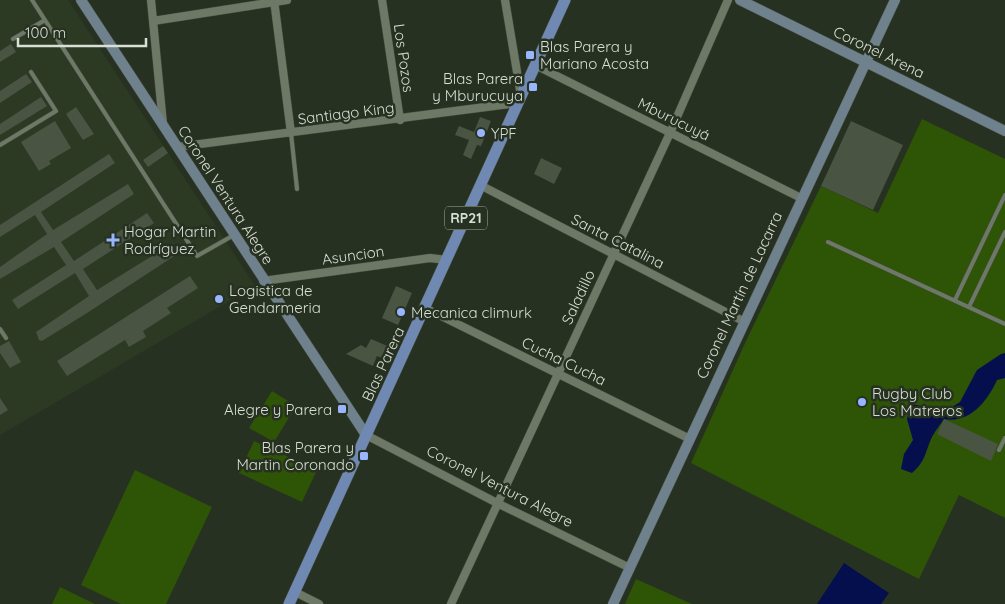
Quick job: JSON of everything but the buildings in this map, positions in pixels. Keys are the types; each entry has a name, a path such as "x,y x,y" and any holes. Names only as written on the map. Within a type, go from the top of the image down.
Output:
{"main road":[{"name":"Blas Parera","path":"289,604 565,0"}],"street":[{"name":"Coronel Ventura Alegre","path":"81,0 263,281 366,435 499,504 630,568"},
{"path":"150,0 163,124"},
{"path":"153,21 287,0"},
{"name":"Los Pozos","path":"382,0 400,120"},
{"path":"505,0 519,100"},
{"name":"Saladillo","path":"451,604 670,133 728,0"},
{"name":"Coronel Arena","path":"740,0 1005,131"},
{"name":"Coronel Martín de Lacarra","path":"613,604 895,0"},
{"path":"274,1 291,133"},
{"name":"Mburucuyá","path":"535,65 801,198"},
{"name":"Santiago King","path":"177,147 400,120 519,100"},
{"name":"Santa Catalina","path":"480,185 744,321"},
{"name":"Asuncion","path":"263,281 430,258 447,260"},
{"name":"Cucha Cucha","path":"425,308 690,439"},
{"path":"295,592 319,604"}],"lane":[{"path":"32,0 197,256 234,235"},
{"path":"13,39 45,20"},
{"path":"0,145 56,111 31,72"},
{"path":"291,133 297,189"},
{"path":"955,300 1005,195"},
{"path":"969,307 1005,232"},
{"path":"828,242 1005,324"},
{"path":"0,330 6,338"},
{"path":"999,450 1005,438"}],"shaded area":[{"name":"Hogar Martin Rodríguez","path":"0,0 68,0 255,286 0,435"},
{"path":"1005,353 1005,378 997,380 989,395 970,414 953,420 944,419 933,435 923,460 917,469 912,473 901,469 904,454 913,440 907,419 911,404 928,407 941,414 960,402 977,370"},
{"path":"844,563 889,593 881,604 817,604"}],"green space":[{"name":"Rugby Club Los Matreros","path":"922,119 1005,159 1005,518 959,495 919,579 691,463 746,341 821,186 878,213"},
{"path":"272,391 296,406 274,442 249,428"},
{"path":"254,441 317,470 302,502 239,473"},
{"path":"135,470 212,507 166,604 121,604 81,585"},
{"path":"636,579 692,604 625,604"},
{"path":"60,587 95,604 52,604"}],"place":[{"name":"Blas Parera y Mariano Acosta","path":"530,55"},
{"name":"Blas Parera y Mburucuya","path":"533,87"},
{"name":"YPF","path":"481,133"},
{"name":"Hogar Martin Rodríguez","path":"113,240"},
{"name":"Logistica de Gendarmeria","path":"219,299"},
{"name":"Mecanica climurk","path":"401,312"},
{"name":"Rugby Club Los Matreros","path":"862,402"},
{"name":"Alegre y Parera","path":"342,409"},
{"name":"Blas Parera y Martin Coronado","path":"364,456"}]}
